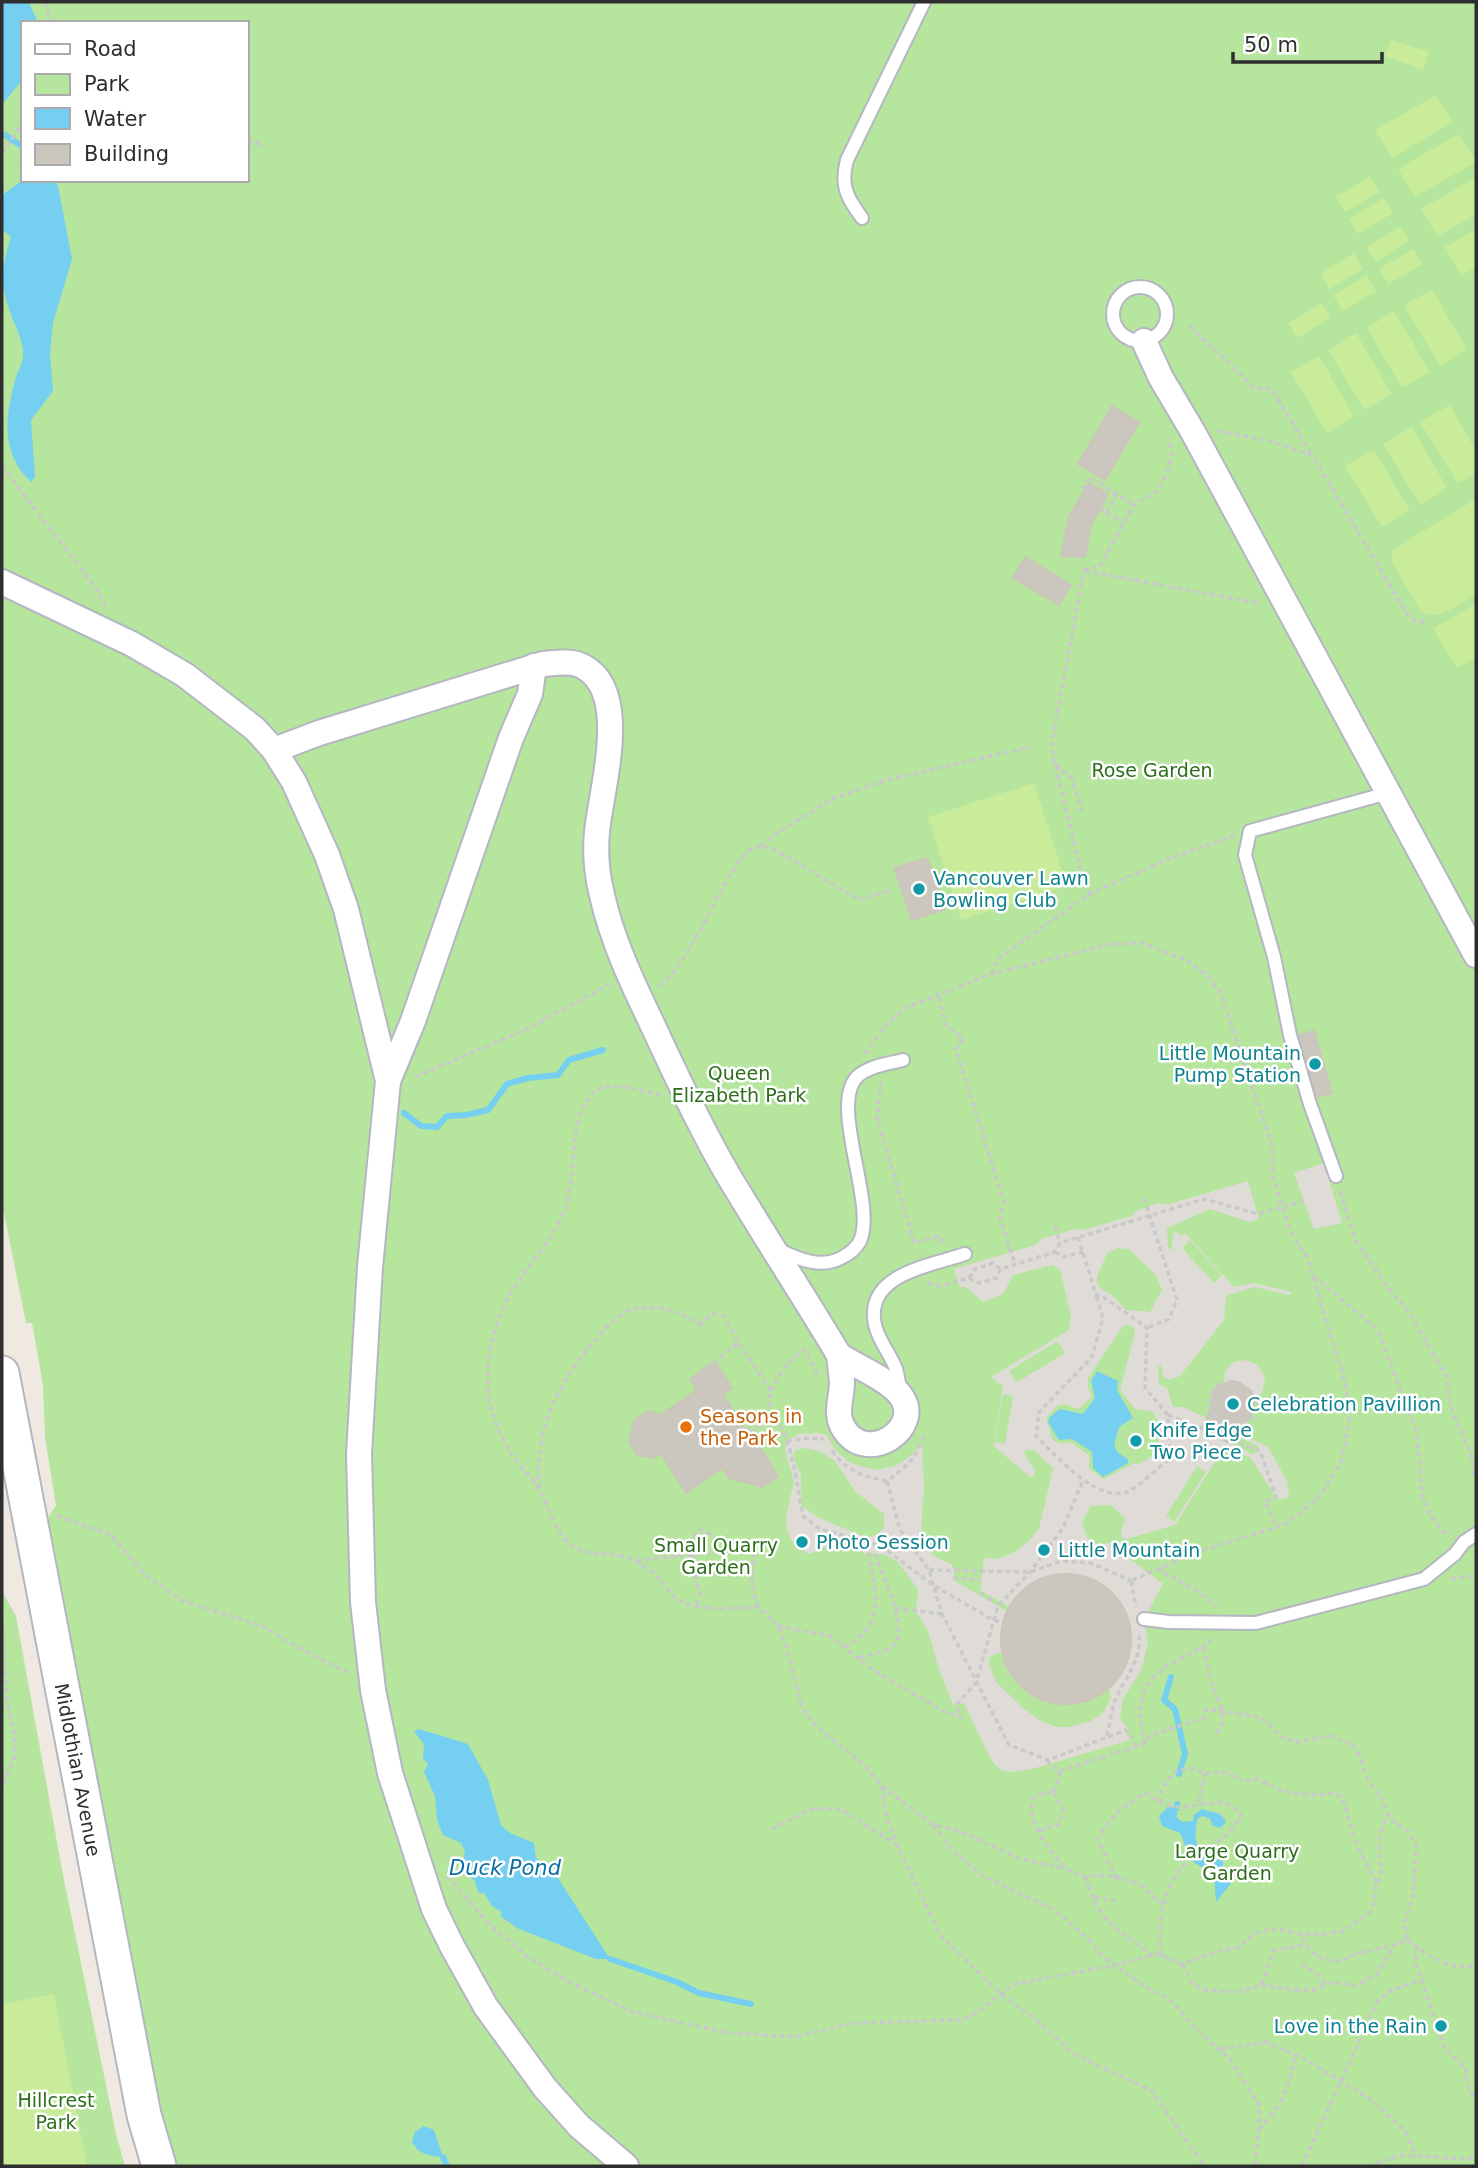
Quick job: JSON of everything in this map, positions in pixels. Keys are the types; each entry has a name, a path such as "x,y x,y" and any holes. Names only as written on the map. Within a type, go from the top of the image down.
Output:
{"street":[{"path":"1144,341 1161,378 1193,432 1476,955"},
{"path":"2,582 132,644 185,675 255,729 274,750 307,808 346,909 398,1081"},
{"path":"274,750 319,733 534,666 566,662 584,666 597,677 608,698 610,728 597,834 597,863 608,919 635,988 683,1091 727,1173 839,1355 842,1382 839,1419 843,1429 850,1437 871,1445 892,1438 905,1420 903,1398 888,1382 839,1355"},
{"path":"534,666 530,694 512,738 413,1021 398,1081 370,1266 359,1454 363,1602 373,1690 390,1773 434,1909 485,2007 545,2088 579,2126 626,2166"},
{"name":"Midlothian Avenue","path":"2,1373 11,1483 141,2102 159,2166"}],"lane":[{"path":"862,218 844,190 847,160 924,2"},
{"path":"1144,287 1154,291 1163,299 1167,309 1167,320 1162,330 1144,341 1125,337 1117,329 1114,320 1113,310 1117,300 1124,292 1133,288 1144,287"},
{"path":"1336,1177 1310,1104 1290,1035 1274,957 1245,855 1250,831 1388,793"},
{"path":"773,1247 804,1261 822,1263 835,1261 851,1252 861,1240 863,1219 848,1110 850,1090 857,1077 871,1069 903,1060"},
{"path":"903,1398 896,1369 874,1318 877,1299 887,1284 898,1276 965,1254"},
{"path":"1141,1623 1256,1623 1424,1578 1476,1534"}],"path":[{"path":"46,2 50,21"},
{"path":"2,153 21,123"},
{"path":"248,140 265,146"},
{"path":"1189,326 1256,389 1272,390 1407,614 1416,621 1424,622"},
{"path":"1171,443 1179,435 1204,429 1235,432 1313,456"},
{"path":"1084,570 1100,566 1134,505 1157,492 1168,471 1172,455 1168,434"},
{"path":"2,466 97,590 107,608"},
{"path":"1086,488 1083,487 1090,477 1134,505"},
{"path":"1107,513 1117,493"},
{"path":"1100,508 1124,524"},
{"path":"1084,570 1258,603"},
{"path":"1084,570 1051,747 1090,894"},
{"path":"660,986 677,971 714,902 741,857 750,849 761,846 776,833 834,798 886,780 1031,747"},
{"path":"1055,763 1072,778 1082,811"},
{"path":"991,974 999,958 1090,894 1168,859 1250,831"},
{"path":"761,846 774,849 859,900 890,890"},
{"path":"954,1283 940,1236 914,1243 877,1118 882,1076 862,1063 866,1049 883,1027 905,1008 991,974 1111,944 1142,943 1186,960 1209,978 1220,992 1228,1011 1273,1149 1273,1177 1282,1207 1292,1236 1307,1257 1344,1379 1350,1413 1340,1465 1320,1495 1301,1513 1277,1527 1194,1553 1131,1581"},
{"path":"398,1081 527,1029 611,983"},
{"path":"939,996 946,1025 963,1038 956,1049 1004,1202 1000,1218 1015,1264"},
{"path":"661,1095 609,1085 592,1093 579,1121 572,1186 562,1216 500,1313 490,1352 488,1390 494,1416 510,1452 539,1488 565,1539 576,1549 589,1555 603,1554 635,1560 718,1552 741,1541 752,1545 752,1580 758,1607 778,1626 787,1647 802,1708 818,1728 864,1765 882,1786 933,1825 953,1851 983,1876 1052,1909 1093,1944 1102,1956 1173,2002 1192,2025 1230,2059 1259,2105 1255,2166"},
{"path":"1336,1177 1356,1241 1389,1289 1410,1312 1446,1376 1452,1410 1473,1460 1474,1476"},
{"path":"1144,1198 1177,1300 1169,1319 1147,1328"},
{"path":"970,1278 979,1283 996,1278 1001,1269 1055,1252 1060,1243 1205,1199 1258,1214 1303,1201"},
{"path":"1055,1226 1060,1243"},
{"path":"1078,1237 1103,1318 1092,1357 1039,1412 1036,1436 1083,1480 1106,1492 1126,1492 1171,1458 1168,1415"},
{"path":"1055,1252 1064,1257 1083,1252"},
{"path":"920,1282 942,1286 970,1278 975,1269 993,1263 1001,1269"},
{"path":"1312,1274 1378,1330 1417,1433 1422,1496 1430,1515 1443,1531 1464,1542"},
{"path":"1096,1295 1102,1296 1147,1328"},
{"path":"539,1488 537,1465 548,1414 560,1386 602,1332 628,1310 658,1306 685,1315 703,1327"},
{"path":"698,1324 722,1311 739,1343 771,1391"},
{"path":"1147,1328 1145,1388 1168,1415 1260,1451 1276,1497 1265,1503 1277,1527"},
{"path":"699,1373 739,1343"},
{"path":"821,1381 805,1350 789,1359 780,1371 769,1402 772,1417 787,1441 803,1516 820,1529 881,1546 933,1585 993,1620 1003,1622"},
{"path":"1224,1381 1215,1386 1209,1406 1216,1419 1223,1423 1241,1426 1253,1417 1256,1396"},
{"path":"751,1433 772,1417"},
{"path":"1219,1436 1223,1423"},
{"path":"922,1444 927,1425"},
{"path":"778,1626 830,1636 870,1668 920,1699 961,1717 957,1704 976,1683 1000,1602 1030,1572 1063,1528 1083,1480"},
{"path":"887,1481 900,1531 929,1570 942,1614 1009,1745 1048,1760 1126,1730 1137,1746"},
{"path":"51,1514 111,1535 143,1573 181,1600 262,1626 312,1655 345,1669 367,1689 373,1690"},
{"path":"696,1607 701,1593 695,1577 693,1558 695,1534 699,1530 705,1531 716,1542 718,1552"},
{"path":"860,1658 886,1651 898,1638 900,1629 878,1567 876,1554 881,1546"},
{"path":"845,1647 862,1636 870,1627 874,1615 873,1578 868,1552"},
{"path":"635,1560 660,1580 673,1597 696,1607 758,1607"},
{"path":"929,1570 1030,1572 1060,1560 1091,1563 1131,1581"},
{"path":"1144,1744 1139,1714 1150,1678 1173,1662 1203,1648 1220,1632 1225,1622 1216,1605 1157,1568"},
{"path":"953,1578 982,1580"},
{"path":"1106,1738 1116,1699 1135,1666 1140,1642 1141,1623 1131,1581"},
{"path":"894,1608 942,1614"},
{"path":"2,1620 7,1700 15,1755 2,1788"},
{"path":"1203,1648 1209,1664 1210,1679 1224,1712 1224,1719 1217,1733 1213,1735"},
{"path":"1048,1760 1049,1765 1060,1771 1144,1744 1150,1735 1204,1718 1204,1712 1208,1709 1259,1717 1280,1736 1295,1742 1332,1736 1343,1739 1354,1746 1368,1780 1382,1799 1390,1819 1409,1832 1416,1845 1413,1897 1404,1924 1407,1940 1444,1963 1462,1969 1476,1965"},
{"path":"1160,1803 1162,1788 1175,1771 1190,1768 1205,1773 1224,1772 1246,1781 1256,1779 1297,1794 1334,1793 1340,1796 1345,1804 1355,1841 1377,1884"},
{"path":"1039,1831 1059,1824 1063,1809 1054,1793 1060,1771"},
{"path":"1199,1803 1205,1773"},
{"path":"882,1786 886,1816 897,1845 941,1936 1001,1994 1034,2018 1075,2054 1151,2090 1204,2166"},
{"path":"1054,1793 1044,1792 1033,1798 1032,1816 1051,1852 1068,1870"},
{"path":"1116,1879 1098,1840 1122,1807 1130,1801 1146,1793 1160,1803 1177,1807 1199,1803 1225,1804 1235,1807 1241,1814 1233,1829 1212,1847 1204,1849 1187,1862 1163,1904 1161,1955"},
{"path":"772,1829 812,1809 841,1809 897,1845"},
{"path":"1182,1964 1239,1947 1254,1934 1267,1930 1325,1934 1345,1931 1360,1921 1371,1911 1377,1884 1382,1875 1380,1835 1388,1814"},
{"path":"933,1825 959,1830 1019,1858 1086,1877 1094,1874 1130,1880 1146,1888 1155,1900 1163,1904"},
{"path":"439,1867 488,1923 527,1956 573,1984 633,2012 729,2033 795,2037 853,2023 963,2020 1014,1984 1116,1965 1152,1955 1161,1955 1182,1964 1191,1982 1202,1990 1237,1992 1262,1985 1292,1990 1314,1990 1333,1982 1356,1986 1376,1975 1393,1947"},
{"path":"1086,1877 1099,1910 1112,1927 1152,1955"},
{"path":"1094,1897 1118,1901"},
{"path":"1300,1934 1304,1945 1316,1957 1339,1961 1359,1953 1393,1947 1407,1940"},
{"path":"1262,1985 1273,1951 1304,1945"},
{"path":"1416,1946 1416,1964 1443,2044 1466,2068 1470,2093 1476,2097"},
{"path":"1302,1964 1321,1977 1325,1985"},
{"path":"1302,2166 1378,2000 1390,1991 1422,1979"},
{"path":"1220,2049 1266,2042 1294,2054 1373,2102 1406,2132 1416,2156"},
{"path":"1259,2129 1273,2114 1288,2085 1294,2054"},
{"path":"1368,2166 1401,2155 1466,2159 1476,2157"}],"green space":[{"name":"Queen Elizabeth Park","path":"2,2 1476,2 1476,2166 177,2166 158,2100 46,1520 56,1506 45,1437 43,1385 32,1323 26,1323 2,1203"},
{"path":"1391,40 1429,52 1423,70 1385,56"},
{"path":"1436,95 1453,122 1392,158 1375,130"},
{"path":"1459,134 1476,162 1415,197 1398,169"},
{"path":"1370,176 1380,192 1345,212 1336,197"},
{"path":"1476,177 1476,214 1438,237 1421,209"},
{"path":"1384,198 1393,213 1358,234 1349,219"},
{"path":"1400,227 1410,241 1375,262 1366,247"},
{"path":"1476,229 1476,267 1461,276 1445,247"},
{"path":"1413,249 1423,264 1388,284 1379,269"},
{"path":"1354,253 1363,269 1329,289 1320,274"},
{"path":"1367,275 1376,291 1343,311 1333,295"},
{"path":"1432,289 1467,350 1440,366 1404,306"},
{"path":"1322,303 1331,318 1297,338 1288,323"},
{"path":"1394,311 1430,372 1402,388 1367,328"},
{"path":"1356,333 1392,394 1364,410 1328,350"},
{"path":"1319,356 1354,416 1327,433 1291,372"},
{"path":"1450,405 1476,451 1476,472 1458,484 1420,422"},
{"path":"1412,427 1447,488 1420,505 1383,444"},
{"path":"1374,450 1410,510 1382,527 1345,466"},
{"path":"1476,499 1476,594 1443,613 1435,615 1421,612 1392,562 1392,550"},
{"path":"1476,604 1476,657 1457,668 1433,629"},
{"path":"1034,783 1067,886 961,920 928,817"},
{"name":"Hillcrest Park","path":"2,1591 16,1616 63,1875 116,2134 125,2166 2,2166"},
{"path":"54,1994 87,2166 2,2166 2,2004"}],"shaded area":[{"path":"1324,1163 1342,1223 1314,1229 1294,1173"},
{"path":"1248,1181 1259,1219 1249,1222 1210,1209 1167,1228 1168,1248 1172,1250 1173,1233 1177,1232 1181,1236 1186,1234 1234,1287 1253,1283 1291,1292 1290,1295 1255,1287 1228,1295 1224,1320 1180,1376 1169,1380 1163,1376 1161,1365 1158,1367 1159,1384 1167,1388 1173,1407 1183,1407 1268,1447 1287,1481 1289,1497 1278,1500 1250,1457 1223,1449 1175,1525 1126,1539 1122,1538 1121,1533 1125,1518 1110,1505 1090,1506 1082,1523 1090,1545 1121,1542 1126,1556 1163,1584 1144,1619 1148,1643 1141,1670 1123,1699 1120,1718 1130,1731 1126,1733 1130,1740 1032,1769 1003,1771 995,1765 987,1752 964,1703 953,1705 928,1631 916,1611 918,1589 897,1561 885,1555 868,1552 864,1554 861,1546 852,1541 836,1540 808,1554 791,1540 786,1517 794,1482 785,1449 787,1441 798,1434 827,1435 835,1450 849,1462 878,1470 897,1465 922,1444 924,1487 921,1532 926,1545 934,1556 951,1564 954,1569 953,1580 1007,1611 1003,1622 1002,1652 990,1656 989,1665 996,1682 1041,1721 1057,1727 1069,1727 1091,1721 1104,1712 1111,1698 1109,1689 1122,1674 1132,1641 1129,1619 1109,1589 1089,1578 1071,1574 1054,1575 1038,1580 1025,1589 1009,1607 980,1590 984,1558 999,1559 1016,1551 1039,1529 1053,1468 1034,1450 1023,1451 1035,1471 1034,1476 1030,1477 994,1446 1003,1386 991,1377 1069,1330 1071,1316 1060,1270 1052,1265 1013,1275 1003,1294 983,1302 966,1287 960,1287 954,1269 1035,1245 1041,1239 1132,1216 1136,1211 1158,1203 1166,1205","holes":["1190,1240 1222,1275 1214,1283 1182,1248","1118,1248 1130,1250 1156,1275 1162,1290 1150,1312 1126,1310 1113,1296 1100,1288 1097,1277 1107,1253","1127,1324 1134,1328 1120,1390 1135,1409 1153,1412 1160,1426 1158,1449 1140,1464 1134,1463 1104,1479 1089,1469 1089,1455 1070,1442 1061,1444 1053,1440 1046,1418 1058,1405 1078,1409 1092,1397 1087,1385 1088,1378 1123,1326","1057,1341 1065,1353 1016,1383 1009,1371","1003,1394 1013,1396 1005,1444 995,1442","1206,1420 1258,1446 1254,1455 1202,1429","805,1448 819,1451 834,1460 856,1492 884,1514 884,1527 879,1534 869,1537 860,1535 817,1517 801,1505 801,1476 793,1456 795,1450","1197,1466 1206,1472 1174,1522 1166,1516"]},
{"path":"1245,1360 1258,1365 1265,1378 1262,1393 1254,1397 1245,1385 1238,1382 1224,1383 1229,1366"}],"water":[{"path":"2,2 29,2 37,21 21,21 21,81 2,105"},
{"path":"21,181 56,182 72,259 53,323 50,354 53,391 31,420 35,477 31,482 14,459 8,433 9,406 23,352 4,288 3,270 11,237 2,229 2,195"},
{"path":"1097,1371 1118,1381 1117,1390 1133,1418 1119,1427 1115,1443 1116,1449 1128,1459 1128,1463 1103,1477 1093,1468 1092,1452 1072,1439 1059,1440 1048,1422 1060,1409 1083,1414 1095,1398 1091,1381"},
{"name":"Duck Pond","path":"419,1729 468,1744 488,1780 501,1825 510,1833 534,1843 536,1858 554,1872 610,1959 596,1959 519,1929 500,1916 502,1912 492,1906 484,1893 479,1893 474,1880 465,1874 462,1866 465,1852 461,1843 443,1835 437,1820 435,1796 424,1772 428,1764 423,1758 424,1744 414,1732"},
{"path":"1168,1807 1177,1808 1177,1818 1183,1822 1193,1821 1194,1815 1202,1809 1220,1814 1226,1821 1219,1828 1203,1816 1198,1818 1196,1824 1197,1843 1202,1854 1213,1862 1223,1859 1223,1868 1226,1875 1230,1875 1232,1882 1216,1902 1214,1873 1195,1863 1180,1833 1162,1826 1159,1816"},
{"path":"424,2126 434,2130 443,2157 425,2154 412,2142 415,2132"}],"building":[{"path":"1112,406 1139,422 1105,480 1078,464"},
{"path":"1089,483 1108,494 1091,525 1085,557 1061,556 1069,516"},
{"path":"1025,557 1071,585 1059,605 1013,578"},
{"name":"Vancouver Lawn Bowling Club","path":"927,858 945,909 912,920 894,868"},
{"name":"Little Mountain Pump Station","path":"1314,1031 1332,1093 1317,1097 1299,1035"},
{"name":"Seasons in the Park","path":"715,1362 732,1388 723,1394 778,1476 763,1487 729,1478 722,1468 686,1493 661,1453 653,1458 637,1455 629,1442 634,1420 648,1411 660,1415 697,1390 690,1379"},
{"name":"Celebration Pavillion","path":"1231,1381 1238,1382 1251,1391 1254,1408 1227,1442 1202,1428 1211,1409 1213,1393 1218,1387"},
{"path":"1066,1574 1091,1579 1112,1593 1126,1614 1131,1639 1126,1664 1112,1685 1091,1699 1066,1704 1041,1699 1020,1685 1006,1664 1001,1639 1006,1614 1020,1593 1041,1579"}],"waterway":[{"path":"5,135 21,146"},
{"path":"404,1113 421,1126 437,1127 447,1116 488,1110 507,1084 528,1078 558,1075 569,1060 603,1050"},
{"path":"1171,1677 1164,1700 1175,1709 1185,1754 1179,1774"},
{"path":"610,1959 677,1982 699,1993 751,2004"},
{"path":"443,2157 447,2166"}],"place":[{"name":"Vancouver Lawn Bowling Club","path":"919,889"},
{"name":"Little Mountain Pump Station","path":"1315,1064"},
{"name":"Celebration Pavillion","path":"1233,1404"},
{"name":"Seasons in the Park","path":"686,1427"},
{"name":"Knife Edge Two Piece","path":"1136,1441"},
{"name":"Photo Session","path":"802,1542"},
{"name":"Little Mountain","path":"1044,1550"},
{"name":"Love in the Rain","path":"1441,2026"}],"park label":[{"name":"Rose Garden","path":"1152,770"},
{"name":"Small Quarry Garden","path":"716,1556"},
{"name":"Large Quarry Garden","path":"1237,1862"}]}
